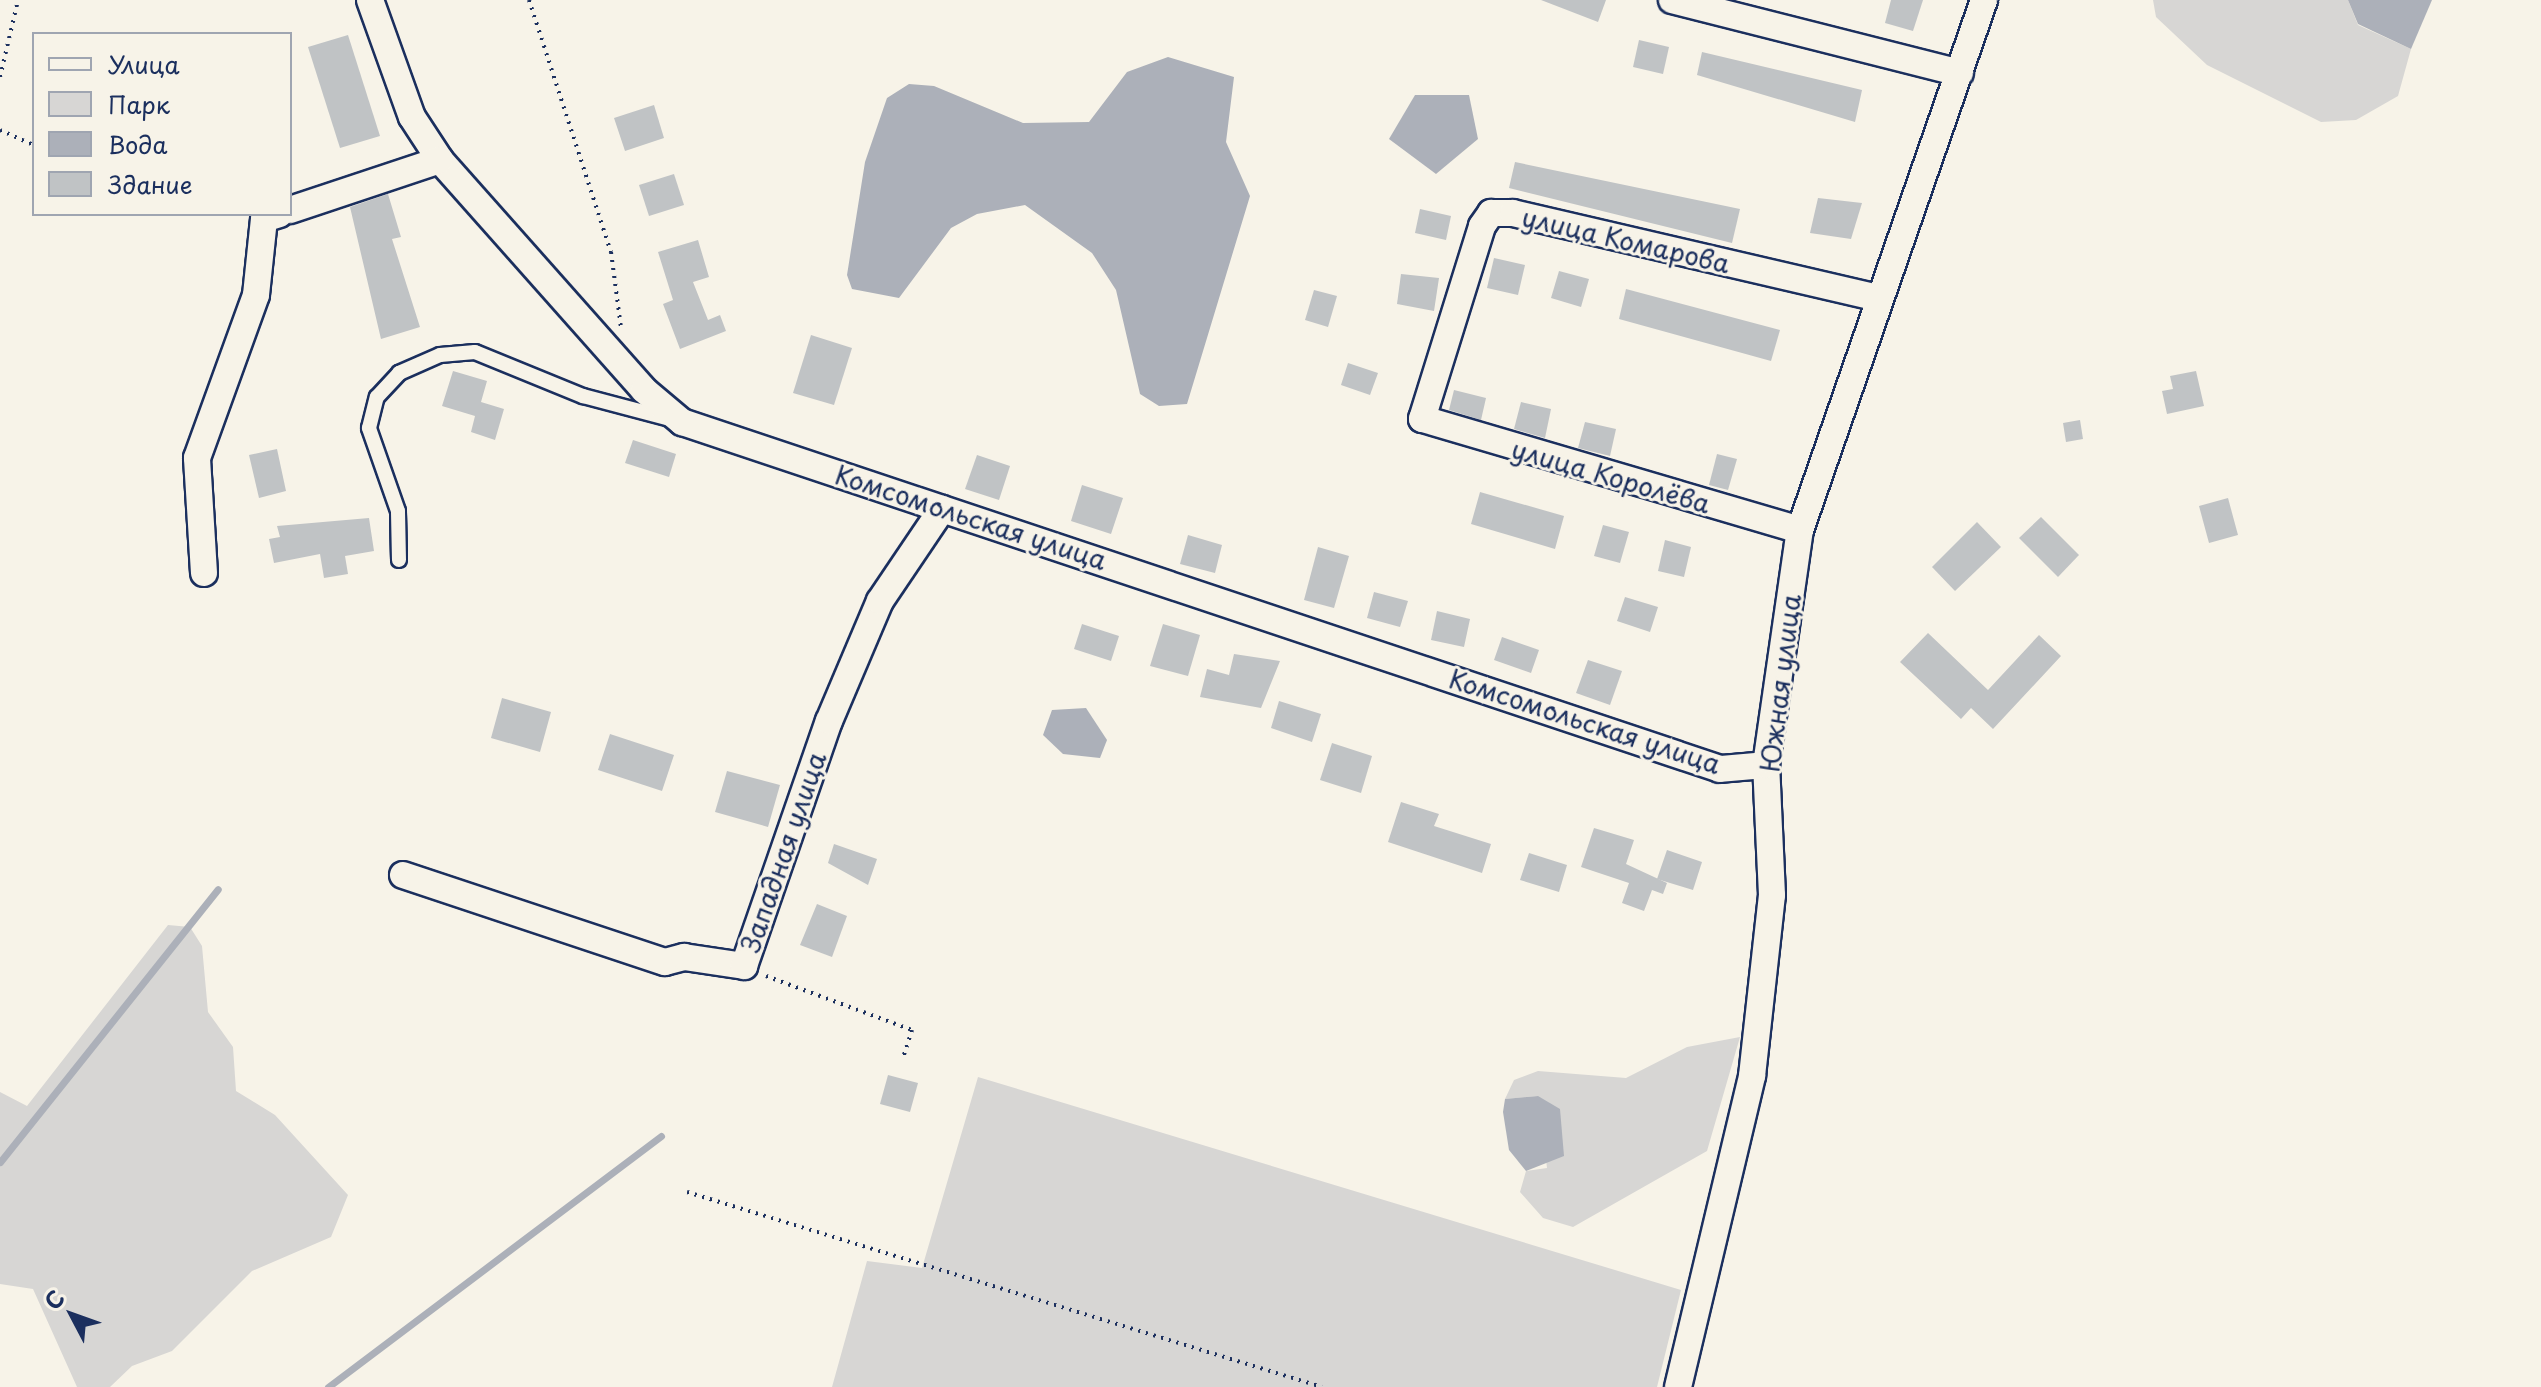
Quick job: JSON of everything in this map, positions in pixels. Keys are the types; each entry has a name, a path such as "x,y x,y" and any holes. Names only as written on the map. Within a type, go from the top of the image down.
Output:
{"street":[{"name":"Комсомольская улица","path":"370,0 412,117 440,160 616,358 682,422 1720,769 1766,765"},
{"path":"1672,0 1960,73"},
{"name":"Южная улица","path":"1678,1387 1752,1076 1772,895 1766,765 1800,530 1984,0"},
{"path":"292,209 440,160"},
{"name":"улица Комарова","path":"1422,419 1491,213 1879,298"},
{"path":"204,573 197,458 256,295 264,219 273,216"},
{"name":"улица Королёва","path":"1422,419 1800,530"},
{"name":"Западная улица","path":"403,875 665,962 684,957 744,966 829,721 880,601 942,509"}],"lane":[{"path":"399,560 398,511 369,428 377,397 399,373 440,355 475,352 583,396 682,422"}],"path":[{"path":"0,77 18,0"},
{"path":"529,0 611,252 621,314 616,358"},
{"path":"0,130 32,144"},
{"path":"744,966 912,1030 903,1058"},
{"path":"687,1192 1322,1387"}],"green space":[{"path":"2153,0 2348,0 2358,25 2411,49 2398,96 2356,120 2321,122 2207,65 2156,17"},
{"path":"168,925 190,927 202,946 208,1012 233,1047 236,1091 275,1115 348,1195 331,1237 252,1271 172,1351 132,1366 110,1387 77,1387 33,1289 0,1284 0,1092 27,1106"},
{"path":"1740,1037 1707,1151 1573,1227 1543,1218 1520,1192 1526,1171 1547,1168 1538,1096 1505,1099 1514,1080 1538,1071 1626,1078 1687,1047"},
{"path":"978,1077 1681,1290 1657,1387 832,1387 867,1261 922,1268"}],"water":[{"path":"2348,0 2432,0 2411,49 2358,24"},
{"path":"1168,57 1234,77 1226,142 1250,196 1187,404 1159,406 1140,394 1116,290 1092,253 1025,205 977,214 951,228 899,298 852,289 847,275 865,162 887,98 909,84 934,86 1023,123 1089,122 1127,72"},
{"path":"1415,95 1469,95 1478,139 1436,174 1389,139"},
{"path":"1086,708 1107,740 1100,758 1063,754 1043,735 1052,710"},
{"path":"1538,1096 1560,1109 1564,1156 1526,1171 1509,1150 1503,1112 1505,1099"}],"building":[{"path":"1541,0 1606,0 1598,22"},
{"path":"1891,0 1923,0 1913,31 1885,23"},
{"path":"348,35 380,136 340,148 308,47"},
{"path":"1639,40 1669,47 1663,74 1633,67"},
{"path":"1702,52 1862,90 1855,122 1697,75"},
{"path":"654,105 664,138 625,151 614,118"},
{"path":"1515,162 1740,209 1732,243 1509,188"},
{"path":"674,174 684,205 649,216 639,185"},
{"path":"388,194 401,237 392,239 420,327 381,339 350,207"},
{"path":"1818,198 1862,203 1851,239 1810,233"},
{"path":"1420,209 1451,216 1446,240 1415,233"},
{"path":"698,240 709,277 693,282 708,320 720,315 726,331 680,349 663,304 673,300 658,252"},
{"path":"1494,258 1525,265 1518,295 1487,288"},
{"path":"1559,271 1589,279 1581,307 1551,298"},
{"path":"1401,274 1439,278 1434,311 1397,304"},
{"path":"1626,289 1780,330 1771,361 1619,319"},
{"path":"1314,290 1337,296 1328,327 1305,320"},
{"path":"811,335 852,348 834,405 793,393"},
{"path":"1348,363 1378,373 1370,395 1341,385"},
{"path":"453,371 487,381 481,402 504,409 495,440 471,432 475,416 442,406"},
{"path":"2196,371 2204,406 2167,414 2162,391 2173,389 2170,376"},
{"path":"1454,390 1486,398 1481,420 1449,410"},
{"path":"1521,402 1551,409 1545,438 1514,429"},
{"path":"2080,420 2083,439 2066,442 2063,423"},
{"path":"1585,422 1616,429 1610,456 1578,448"},
{"path":"633,440 676,454 669,477 625,463"},
{"path":"277,449 286,491 259,498 249,455"},
{"path":"1717,454 1737,459 1728,490 1709,485"},
{"path":"977,455 1010,466 999,500 965,489"},
{"path":"1082,485 1123,498 1111,534 1071,521"},
{"path":"1480,492 1564,516 1555,549 1471,524"},
{"path":"2228,498 2238,535 2209,543 2199,506"},
{"path":"2041,517 2079,555 2058,577 2019,538"},
{"path":"369,518 374,551 345,556 348,574 324,578 320,554 274,563 269,539 280,537 277,526"},
{"path":"1977,522 2001,547 1955,591 1932,567"},
{"path":"1603,525 1629,532 1620,563 1594,556"},
{"path":"1188,535 1222,545 1215,573 1180,564"},
{"path":"1665,540 1691,547 1684,577 1658,571"},
{"path":"1318,547 1349,556 1334,608 1304,600"},
{"path":"1374,592 1408,601 1400,627 1367,618"},
{"path":"1625,597 1658,607 1650,632 1617,621"},
{"path":"1437,611 1470,619 1464,647 1431,640"},
{"path":"1082,624 1119,636 1111,661 1074,649"},
{"path":"1163,624 1200,635 1188,676 1150,666"},
{"path":"1928,633 1988,690 2039,635 2061,656 1993,729 1971,708 1961,719 1900,662"},
{"path":"1502,637 1539,650 1531,673 1494,660"},
{"path":"1234,654 1280,661 1261,708 1200,697 1207,669 1229,675"},
{"path":"1588,660 1622,671 1610,705 1576,693"},
{"path":"502,698 551,712 540,752 491,738"},
{"path":"1279,701 1321,714 1312,742 1271,728"},
{"path":"610,734 674,755 662,791 598,770"},
{"path":"1332,743 1372,756 1361,793 1320,780"},
{"path":"727,771 780,785 768,827 715,812"},
{"path":"1401,802 1439,814 1434,826 1491,844 1482,873 1388,842"},
{"path":"1594,828 1634,840 1626,864 1667,883 1663,894 1652,890 1644,911 1622,903 1629,883 1581,867"},
{"path":"834,844 877,859 868,885 828,863"},
{"path":"1667,850 1702,862 1693,890 1657,879"},
{"path":"1529,853 1567,865 1559,892 1520,880"},
{"path":"817,904 847,916 832,957 800,945"},
{"path":"888,1075 918,1083 910,1112 880,1104"}],"waterway":[{"path":"0,1162 218,889"},
{"path":"328,1387 661,1136"}]}
